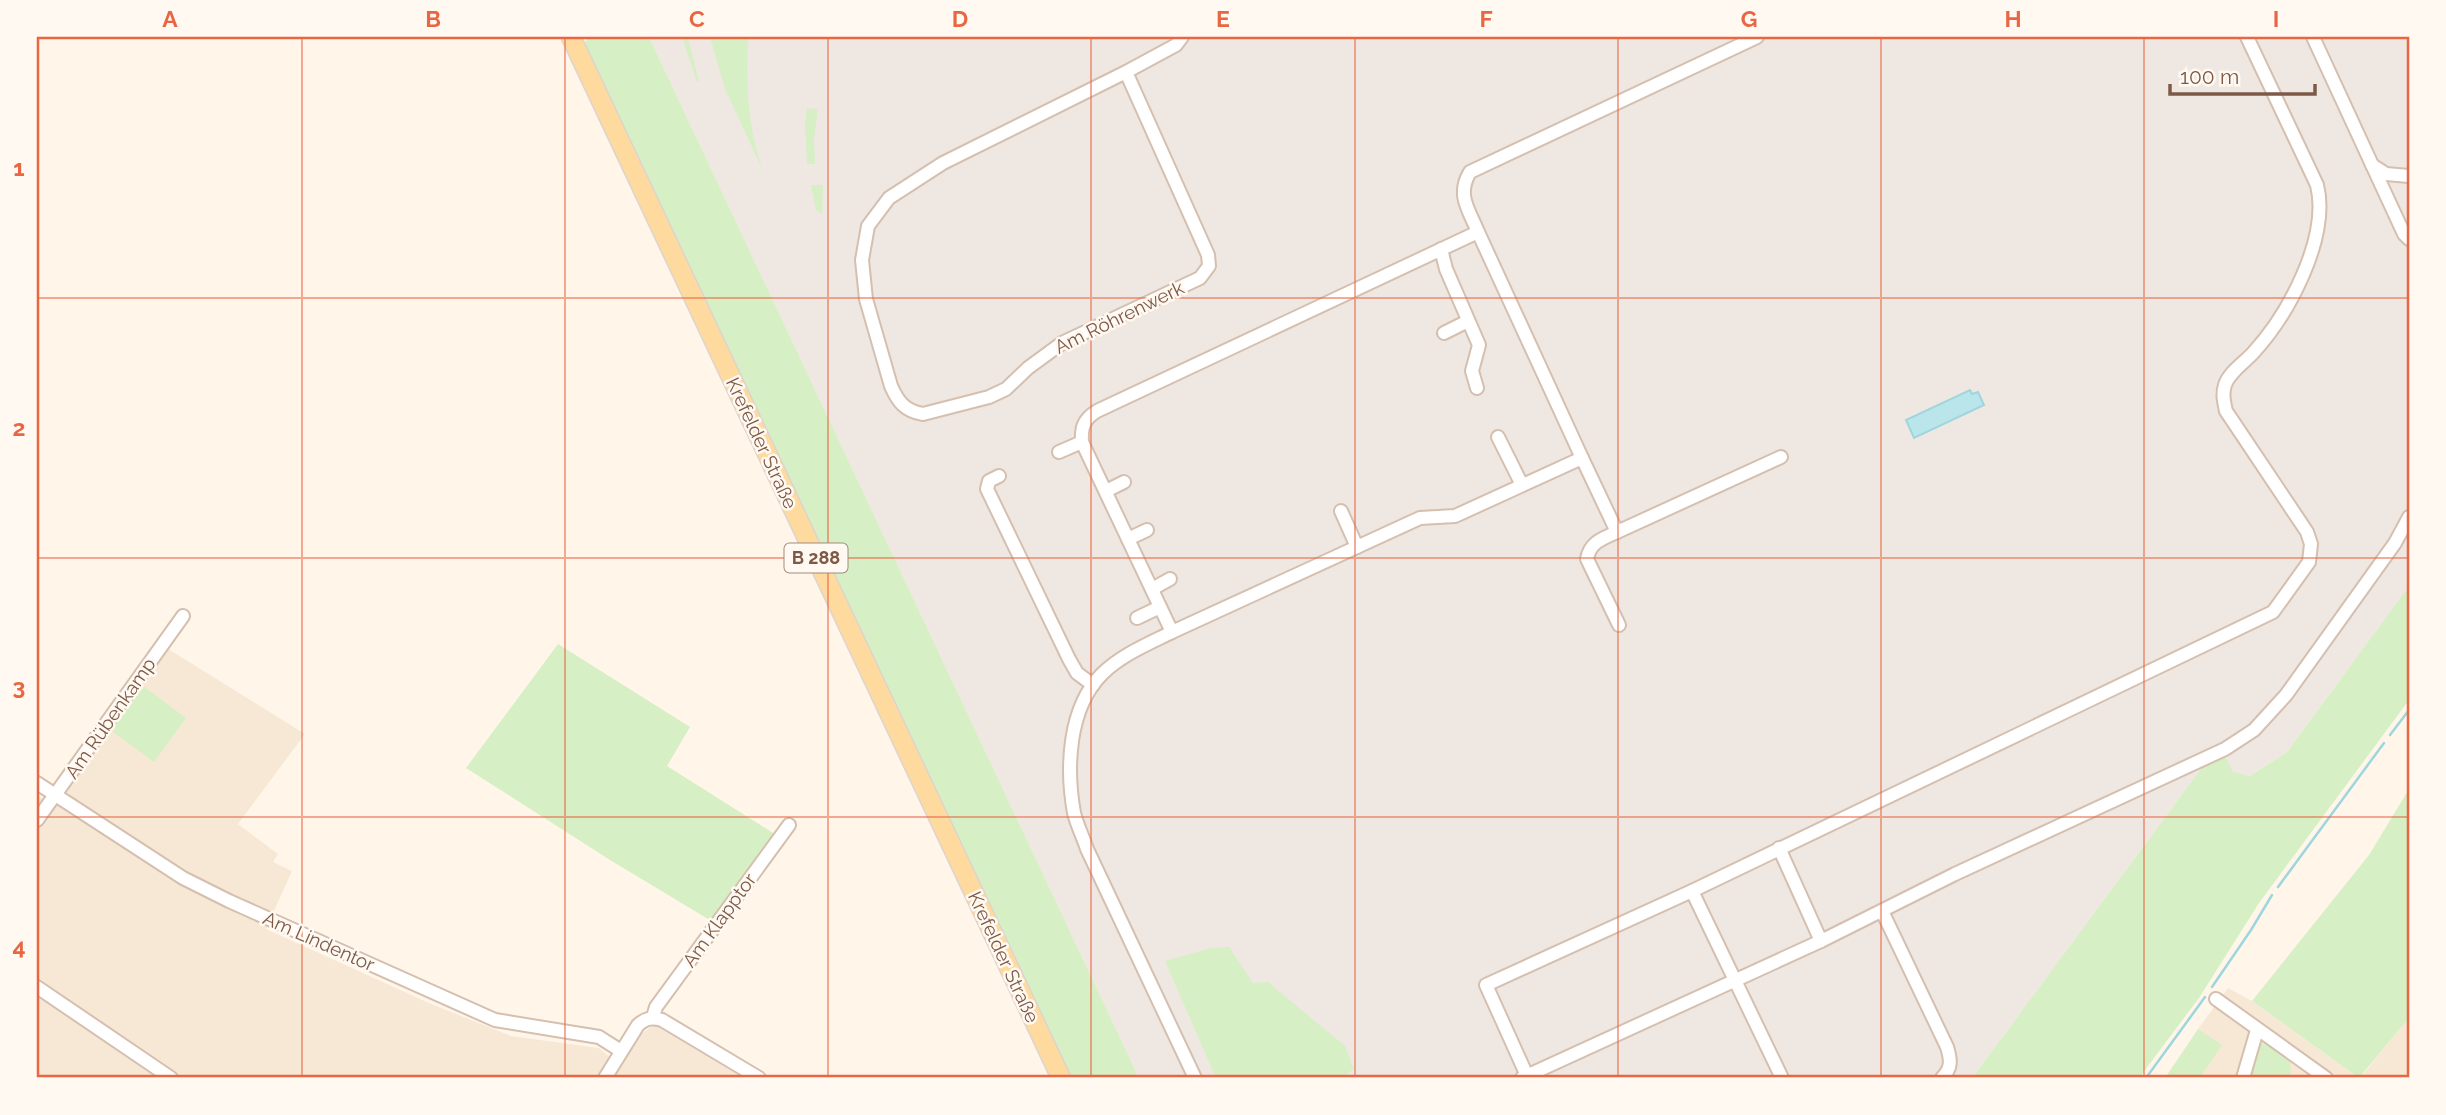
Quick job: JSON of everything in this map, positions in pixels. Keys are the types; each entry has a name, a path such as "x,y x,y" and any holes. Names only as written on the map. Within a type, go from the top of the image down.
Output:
{"main road":[{"name":"Krefelder Straße","path":"560,37 1050,1078"},
{"name":"Krefelder Straße","path":"571,37 1061,1078"}],"street":[{"name":"Am Röhrenwerk","path":"1126,72 1208,255 1209,266 1200,278 1062,343 1028,368 1006,389 989,397 923,414 905,408 897,400 891,386 866,299 862,260 868,226 889,198 943,163 1126,72 1175,45 1182,37"},
{"path":"1617,532 1478,232 1463,194 1463,184 1470,173 1757,37"},
{"path":"2247,37 2317,185 2320,198 2317,226 2300,281 2270,331 2225,382 2223,397 2226,411 2307,532 2311,544 2309,562 2273,612 1692,891 1486,985 1526,1078 1735,982 2225,749 2255,730 2286,695 2395,543 2409,517"},
{"path":"2313,37 2404,234 2409,239"},
{"path":"2372,165 2386,174 2409,176"},
{"path":"1172,632 1082,442 1082,430 1087,418 1478,232"},
{"path":"1441,248 1446,270 1479,345 1472,372 1477,388"},
{"path":"1444,333 1468,321"},
{"path":"1498,438 1522,485"},
{"path":"1059,452 1082,442"},
{"path":"1619,625 1587,559 1588,550 1595,542 1781,457"},
{"path":"1195,1078 1087,849 1075,816 1070,778 1073,740 1080,708 1093,685 1122,658 1172,632 1420,518 1455,516 1582,458"},
{"path":"999,476 989,481 987,489 1069,659 1077,673 1093,685"},
{"path":"1106,491 1124,482"},
{"path":"1341,511 1357,547"},
{"path":"1128,539 1147,530"},
{"path":"1152,589 1170,579"},
{"path":"1137,618 1160,607"},
{"name":"Am Rübenkamp","path":"37,820 183,616"},
{"path":"1069,659 1071,650 1079,646"},
{"name":"Am Lindentor","path":"37,783 183,878 229,901 495,1020 599,1037 621,1051"},
{"name":"Am Klapptor","path":"621,1051 638,1025 653,1017 656,1007 789,825"},
{"path":"1779,848 1821,941"},
{"path":"1692,891 1782,1078"},
{"path":"1882,911 1947,1046 1951,1058 1949,1070 1942,1078"},
{"path":"37,987 171,1078"},
{"path":"2216,999 2326,1078"},
{"path":"653,1017 759,1078"},
{"path":"2243,1078 2256,1030"},
{"path":"605,1078 621,1051"}],"shaded area":[{"path":"649,37 2409,37 2409,586 2287,752 2250,776 2203,766 1972,1078 1139,1078"},
{"path":"165,647 305,734 238,824 278,854 273,862 292,871 266,929 429,1003 511,1036 599,1048 620,1065 641,1034 654,1025 670,1030 749,1078 37,1078 37,795 56,807"},
{"path":"2228,988 2252,1001 2359,1078 2200,1078 2221,1045 2198,1029"},
{"path":"2409,1018 2409,1078 2360,1078"}],"green space":[{"path":"589,37 649,37 1139,1078 1068,1078 589,54 585,42"},
{"path":"682,37 688,37 699,82 697,82"},
{"path":"710,37 748,37 747,72 751,124 765,175 725,89"},
{"path":"807,108 818,109 814,139 815,164 807,164"},
{"path":"811,185 823,185 822,214 816,210"},
{"path":"2409,586 2409,700 2259,903 2199,998 2139,1078 1972,1078 2203,766 2225,756 2233,772 2250,776 2287,752"},
{"path":"558,644 690,727 667,766 778,836 713,922 466,768"},
{"path":"140,684 186,718 154,762 109,729"},
{"path":"2409,789 2409,1018 2359,1078 2252,1001 2369,855"},
{"path":"1229,947 1253,983 1268,982 1345,1046 1354,1069 1341,1078 1216,1078 1165,961 1211,948"},
{"path":"2198,1029 2222,1045 2200,1078 2165,1078"},
{"path":"2264,1043 2286,1055 2291,1065 2289,1078 2247,1078 2255,1048"}],"water":[{"path":"1970,390 1972,394 1978,392 1984,405 1914,438 1906,420"}],"waterway":[{"path":"2390,735 2409,710"},
{"path":"2278,887 2384,743"},
{"path":"2212,987 2272,895"},
{"path":"2146,1078 2205,997"}]}
